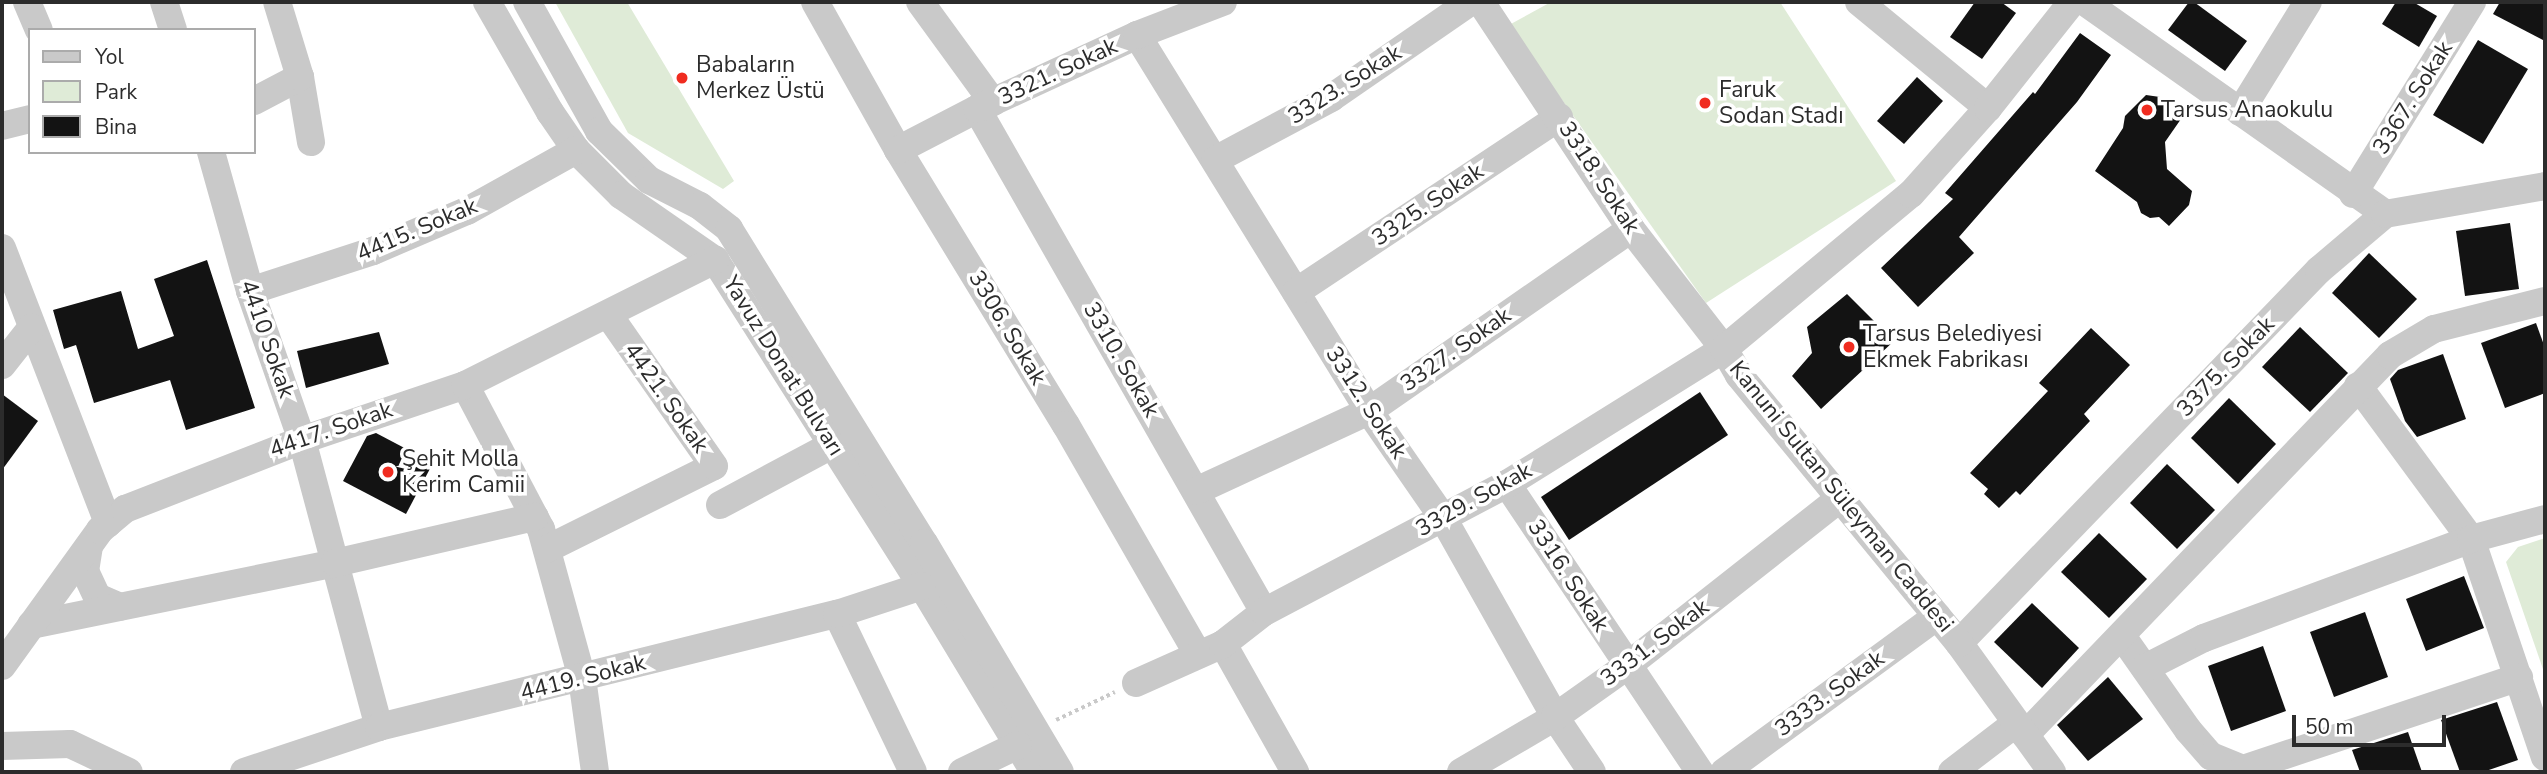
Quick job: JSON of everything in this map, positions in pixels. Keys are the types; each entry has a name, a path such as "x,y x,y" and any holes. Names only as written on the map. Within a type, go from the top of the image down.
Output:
{"street":[{"path":"27,2 38,28"},
{"path":"164,2 172,28"},
{"path":"277,2 300,76 311,142"},
{"name":"Yavuz Donat Bulvarı","path":"487,2 550,112 576,150 621,195 715,260 922,586 1034,772"},
{"name":"Yavuz Donat Bulvarı","path":"527,2 599,131 649,180 700,206 729,229 924,543 1060,772"},
{"name":"3306. Sokak","path":"815,2 898,150 1066,425 1210,650 1295,772"},
{"name":"3310. Sokak","path":"920,2 985,105 1264,612"},
{"name":"3321. Sokak","path":"898,150 985,105 1137,35 1164,12 1223,2"},
{"name":"3323. Sokak","path":"1216,160 1331,98 1470,2"},
{"name":"3318. Sokak","path":"1481,2 1631,229 1724,349"},
{"name":"Kanuni Sultan Süleyman Caddesi","path":"2052,772 1959,643 1739,375 1724,349 1912,194 1987,108 2072,2"},
{"path":"2085,2 2353,194 2385,214 2544,188"},
{"path":"2240,112 2308,2"},
{"name":"3367. Sokak","path":"2353,194 2472,2"},
{"path":"1868,4 1987,108"},
{"name":"3312. Sokak","path":"1137,35 1369,411 1443,518 1555,717 1592,772"},
{"path":"256,100 300,76"},
{"name":"3325. Sokak","path":"1296,292 1559,117"},
{"path":"2,126 28,120"},
{"name":"4415. Sokak","path":"250,291 373,251 467,211 576,150"},
{"name":"4410 Sokak","path":"212,154 250,291 302,439 379,727"},
{"name":"3375. Sokak","path":"1959,643 2319,270 2385,214"},
{"name":"3327. Sokak","path":"1196,491 1369,411 1631,229"},
{"path":"2,248 108,523"},
{"name":"4417. Sokak","path":"2,666 89,546 108,523 125,509 302,439 465,384 715,260"},
{"path":"1952,772 2021,729 2122,636 2390,355 2434,329 2545,301"},
{"name":"4421. Sokak","path":"547,549 714,466 608,314"},
{"path":"2,365 32,327"},
{"name":"3329. Sokak","path":"1130,685 1210,650 1264,612 1507,484 1724,349"},
{"path":"465,384 535,517 547,549 582,678 595,772"},
{"path":"2358,386 2471,539 2545,757"},
{"path":"720,505 832,445"},
{"name":"3316. Sokak","path":"1507,484 1700,772"},
{"name":"3331. Sokak","path":"1461,772 1555,717 1627,666 1839,499"},
{"path":"32,625 335,564 535,517"},
{"path":"2145,668 2204,638 2471,539 2545,520"},
{"path":"89,546 85,571 97,597 120,607"},
{"name":"4419. Sokak","path":"244,772 379,727 837,614 922,586"},
{"path":"837,614 913,772"},
{"name":"3333. Sokak","path":"1724,772 1937,617"},
{"path":"2122,636 2188,730 2211,756 2243,771 2519,677"},
{"path":"2,746 70,744 130,772"},
{"path":"962,772 1018,745"}],"path":[{"path":"1054,721 1130,685"}],"green space":[{"path":"555,2 627,2 734,181 723,189 628,133"},
{"name":"Faruk Sodan Stadı","path":"1551,2 1780,2 1896,181 1706,303 1509,25"},
{"path":"2545,538 2545,675 2506,562 2518,547"}],"building":[{"path":"1975,2 2001,2 2016,13 1982,59 1950,37"},
{"path":"2189,2 2194,2 2247,41 2225,71 2168,30"},
{"path":"2396,2 2413,2 2437,16 2419,47 2382,24"},
{"path":"2500,2 2545,2 2545,41 2493,14"},
{"path":"2080,33 2111,55 2077,102 1959,237 1974,253 1918,307 1881,268 1953,199 1945,193 2033,92 2035,94"},
{"path":"2478,40 2528,69 2483,144 2433,115"},
{"path":"1917,77 1943,101 1904,144 1877,121"},
{"path":"2146,95 2160,97 2181,119 2165,142 2167,169 2192,191 2189,205 2169,226 2159,217 2150,218 2141,213 2137,202 2095,171 2123,128 2125,116"},
{"path":"2510,223 2519,289 2465,296 2456,231"},
{"path":"2369,253 2417,299 2379,338 2332,293"},
{"path":"207,260 255,408 186,430 170,380 94,403 76,345 64,349 53,310 121,291 138,349 174,336 154,279"},
{"name":"Tarsus Belediyesi Ekmek Fabrikası","path":"1847,294 1894,341 1821,409 1792,376 1812,353 1807,327"},
{"path":"2536,323 2545,348 2545,393 2505,408 2481,343"},
{"path":"2300,327 2348,373 2310,412 2262,367"},
{"path":"2091,328 2130,365 2084,414 2090,421 2020,495 2016,491 1999,508 1984,494 1988,489 1970,473 2048,391 2039,383"},
{"path":"379,332 389,364 306,388 297,351"},
{"path":"2443,354 2466,419 2417,437 2405,421 2390,379 2398,370"},
{"path":"1700,392 1728,435 1569,540 1541,497"},
{"path":"2,394 38,421 2,470"},
{"path":"2229,398 2276,444 2238,484 2191,438"},
{"name":"Şehit Molla Kerim Camii","path":"376,433 433,463 406,514 343,481 367,436"},
{"path":"2167,464 2215,510 2177,549 2130,503"},
{"path":"2099,533 2147,579 2109,618 2061,572"},
{"path":"2464,576 2484,628 2426,651 2406,599"},
{"path":"2032,603 2079,648 2042,688 1994,642"},
{"path":"2365,612 2388,677 2334,697 2310,632"},
{"path":"2263,646 2286,711 2231,731 2208,666"},
{"path":"2108,677 2143,719 2088,761 2057,725"},
{"path":"2497,702 2518,760 2483,772 2460,772 2441,720"},
{"path":"2408,732 2422,772 2360,772 2352,750"}],"place":[{"name":"Babaların Merkez Üstü","path":"682,78"},
{"name":"Faruk Sodan Stadı","path":"1705,103"},
{"name":"Tarsus Anaokulu","path":"2147,110"},
{"name":"Tarsus Belediyesi Ekmek Fabrikası","path":"1849,347"},
{"name":"Şehit Molla Kerim Camii","path":"388,472"}]}
